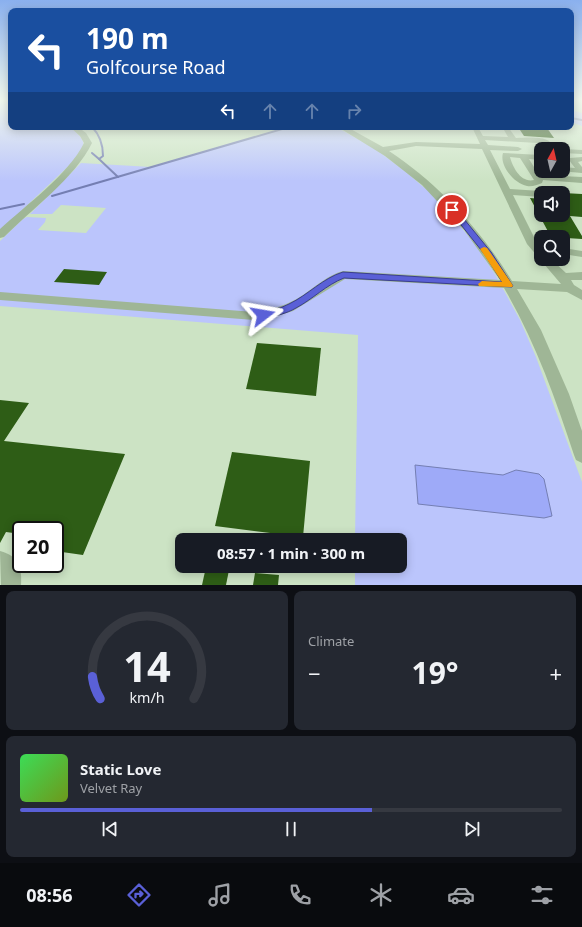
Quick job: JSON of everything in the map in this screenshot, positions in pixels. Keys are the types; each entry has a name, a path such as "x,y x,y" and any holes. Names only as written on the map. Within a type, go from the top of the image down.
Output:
{"street":[{"path":"0,235 74,164 86,150 88,143 77,130"},
{"path":"347,130 382,150 414,174 452,210 488,254 509,286 532,327 548,360 582,455"},
{"path":"477,130 506,192 534,243"},
{"path":"508,130 513,140"},
{"path":"480,138 541,142"},
{"path":"382,150 420,144 534,150"},
{"path":"570,151 582,152"},
{"path":"534,157 506,156 518,180 522,182 538,183 539,181 537,178"},
{"path":"523,156 534,172"},
{"path":"580,175 573,160 582,159"},
{"path":"570,171 580,175"},
{"path":"570,175 580,175"},
{"path":"506,192 534,194"},
{"path":"570,253 582,254"},
{"path":"552,266 563,277 570,288 582,296"},
{"path":"0,296 254,316 278,312 293,306 333,279 343,275 509,286 570,288"},
{"path":"563,277 582,276"},
{"path":"0,561 4,562 12,572 11,585"}],"shaded area":[{"path":"0,126 8,126 8,130 574,130 574,126 582,126 582,585 0,585"},
{"path":"0,126 8,126 8,130 73,130 83,140 83,148 78,157 0,231"},
{"path":"279,130 341,130 374,148 406,172 434,196 472,240 495,274 520,320 536,357 582,482 582,585 355,585 355,573 407,573 407,533 355,533 358,335 0,306 0,241 23,219 27,217 46,218 45,222 38,230 86,233 106,208 61,205 52,214 30,214 81,163 152,167"},
{"path":"415,465 503,475 516,470 539,474 544,479 552,516 544,518 418,504"}],"building":[{"path":"520,130 548,130 554,138 524,136"},
{"path":"570,193 582,194 582,217 570,216"},
{"path":"530,198 534,198 534,205"},
{"path":"570,216 582,236 582,239 570,238 570,230 547,230 543,222 570,222"},
{"path":"64,269 107,272 99,285 54,282"},
{"path":"257,343 321,348 316,396 246,389"},
{"path":"0,400 29,403 4,441 125,454 83,555 64,552 64,521 12,521 12,533 6,532 0,543"},
{"path":"232,452 310,461 303,533 271,533 215,526"},
{"path":"205,573 228,573 226,585 202,585"},
{"path":"255,573 279,575 278,585 253,585"}],"waterway":[{"path":"94,130 102,144 103,156 99,159"},
{"path":"118,177 279,130"},
{"path":"92,153 99,159"},
{"path":"99,159 118,177"},
{"path":"52,196 118,177"},
{"path":"0,209 24,204"}],"slow traffic":[{"path":"482,284 509,286 484,249"}],"route":[{"path":"263,315 278,312 293,306 333,279 343,275 353,274 509,286 488,254 452,210"}]}
